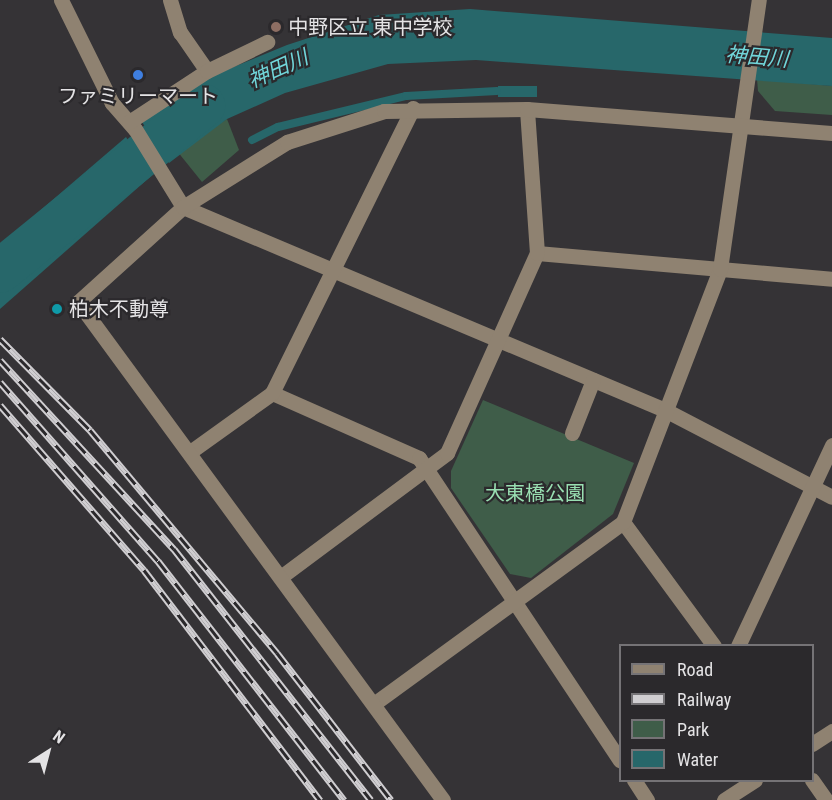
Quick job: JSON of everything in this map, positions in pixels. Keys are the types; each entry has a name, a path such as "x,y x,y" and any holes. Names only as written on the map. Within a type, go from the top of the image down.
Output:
{"street":[{"path":"61,0 112,103 132,126 183,207 665,410 832,497"},
{"path":"170,0 180,32 207,71"},
{"path":"375,702 623,522 720,269 759,0"},
{"path":"132,126 207,71 267,42"},
{"path":"443,800 375,702 78,302 183,207 287,141 413,108 527,109 832,133"},
{"path":"190,452 272,393 413,108"},
{"path":"282,576 447,453 537,253 527,109"},
{"path":"537,253 832,279"},
{"path":"572,433 593,380"},
{"path":"272,393 419,458 619,757"},
{"path":"738,644 832,445"},
{"path":"623,522 713,644"},
{"path":"814,743 832,731"},
{"path":"635,782 647,800"},
{"path":"724,800 752,782"},
{"path":"813,782 826,800"}],"green space":[{"path":"757,79 832,86 832,115 775,111 758,91"},
{"path":"227,119 239,150 202,182 177,151"},
{"name":"大東橋公園","path":"483,400 634,463 613,514 531,578 510,574 451,488 451,471"}],"water":[{"path":"470,9 832,38 832,86 476,60 388,64 285,93 227,119 169,163 142,122 214,75 287,45 379,15"},
{"path":"498,86 537,86 537,97 498,97"},
{"path":"126,137 150,177 0,309 0,245"}],"waterway":[{"path":"252,140 278,127 406,96 497,91"},
{"name":"神田川","path":"0,271 203,106"}],"railway":[{"path":"0,339 90,430 277,653 391,800"},
{"path":"0,360 174,549 371,800"},
{"path":"0,382 158,561 344,800"},
{"path":"0,405 144,570 320,800"}],"place":[{"name":"中野区立 東中学校","path":"276,27"},
{"name":"ファミリーマート","path":"138,75"},
{"name":"柏木不動尊","path":"57,309"}]}
